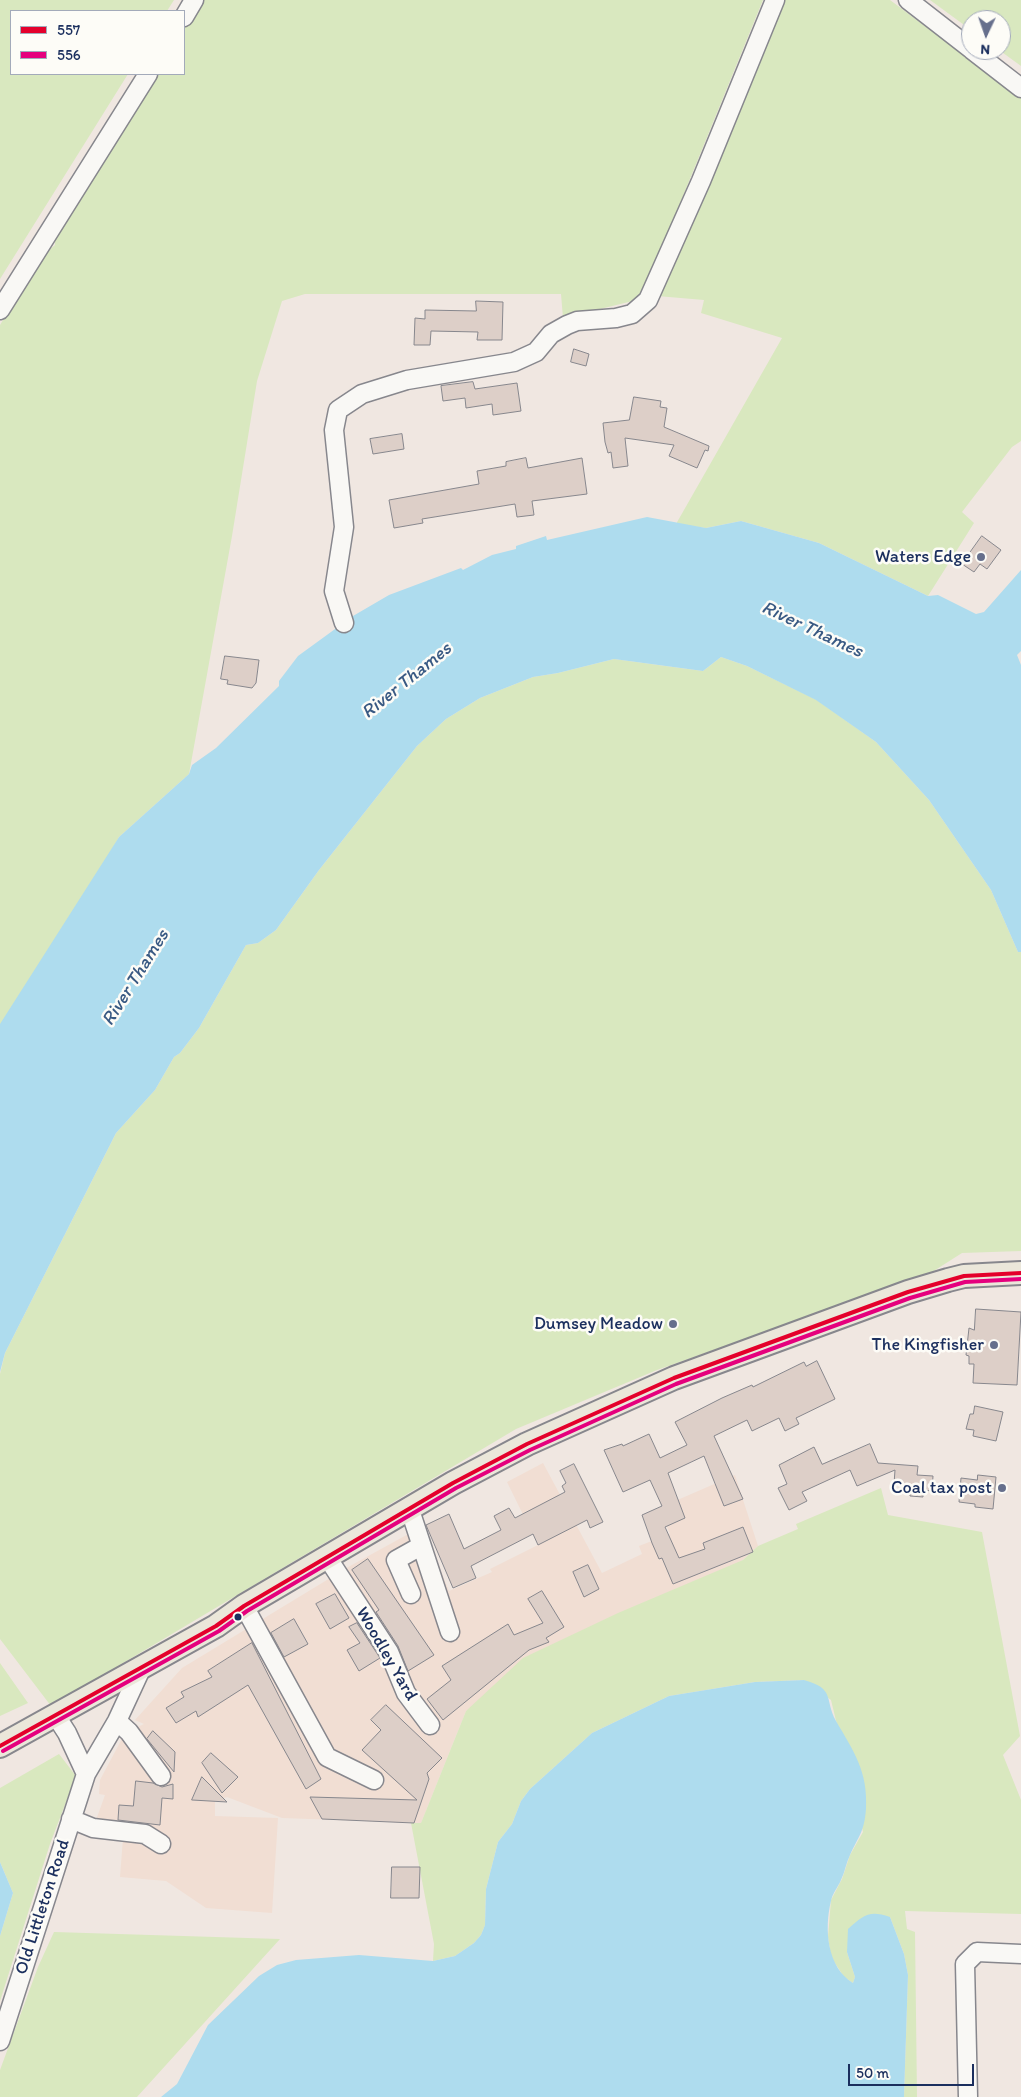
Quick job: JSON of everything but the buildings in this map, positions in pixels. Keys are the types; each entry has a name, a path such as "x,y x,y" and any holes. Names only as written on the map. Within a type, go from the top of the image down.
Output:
{"main road":[{"path":"0,1746 216,1626 244,1606 409,1507 528,1444 674,1378 908,1292 964,1276 1021,1273"}],"street":[{"path":"185,15 194,0"},
{"path":"344,623 334,592 344,527 334,430 338,410 362,394 406,380 514,362 536,352 551,334 578,321 616,318 632,314 648,300 701,181 775,0"},
{"path":"908,0 961,41"},
{"path":"986,60 1021,88"},
{"path":"0,310 147,75"},
{"path":"409,1507 450,1632"},
{"path":"411,1594 396,1560 422,1546"},
{"name":"Woodley Yard","path":"327,1557 389,1652 406,1693 430,1725"},
{"path":"244,1606 327,1757 374,1780"},
{"name":"Old Littleton Road","path":"0,2041 86,1774 117,1721 142,1667"},
{"path":"56,1716 67,1733 86,1774"},
{"path":"117,1721 129,1732 161,1776"},
{"path":"71,1819 93,1828 145,1834 161,1844"},
{"path":"968,2097 965,1964 977,1952 1021,1954"}],"shaded area":[{"path":"543,1463 602,1573 642,1554 639,1546 670,1534 659,1508 735,1475 758,1546 743,1560 466,1711 421,1823 282,1818 227,1797 215,1801 215,1816 278,1818 272,1913 206,1908 166,1881 120,1877 123,1838 91,1834 105,1795 99,1794 100,1780 125,1733 144,1724 135,1720 182,1668 350,1566 423,1526 449,1591 492,1572 490,1569 538,1545 507,1482"}],"green space":[{"path":"0,0 174,0 168,10 10,10 10,75 127,75 0,279"},
{"path":"199,0 763,0 641,299 563,318 561,294 305,294 282,301 257,381 232,536 189,774 119,837 0,1050 0,325 42,256 55,245 55,233 154,75 185,75 185,26"},
{"path":"784,0 890,0 961,53 961,60 970,60 1021,98 1021,441 1012,447 962,512 974,523 928,596 819,543 741,521 706,528 676,524 782,338 701,313 704,300 657,296"},
{"path":"930,0 1021,0 1021,66 1011,59 1011,10 961,10 961,23"},
{"path":"721,657 747,666 817,700 876,742 929,800 991,890 1018,952 1021,952 1021,1251 962,1253 929,1274 657,1370 516,1429 51,1706 0,1639 0,1374 5,1353 116,1133 155,1090 174,1057 180,1053 199,1028 246,945 258,943 276,930 319,870 417,746 446,719 480,698 533,677 558,673 614,659 703,671"},
{"path":"881,1488 888,1515 982,1532 1020,1736 1003,1755 1021,1800 1021,1914 905,1911 907,1929 915,1932 917,2097 904,2097 908,1975 904,1954 890,1917 847,1952 855,1977 853,1983 844,1977 831,1957 828,1937 831,1900 842,1879 850,1855 863,1832 831,1700 804,1680 755,1682 669,1696 592,1733 530,1789 521,1801 512,1824 498,1842 486,1889 485,1925 481,1935 474,1943 455,1956 433,1961 434,1944 411,1823 421,1823 466,1711 523,1658 618,1613 743,1560 758,1546 798,1529 796,1524"},
{"path":"0,1663 28,1703 0,1716"},
{"path":"59,1754 76,1776 50,1844 0,2001 0,1936 13,1893 0,1862 0,1788"},
{"path":"54,1932 280,1939 137,2097 0,2097 0,2070 38,1967"}],"water":[{"name":"River Thames","path":"647,517 706,528 741,521 819,543 928,596 938,595 976,614 984,612 1021,570 1021,651 1017,655 1021,665 1021,952 1018,952 991,890 929,800 876,742 816,700 747,666 721,657 703,671 614,659 558,673 533,677 480,698 446,719 417,746 319,870 276,930 258,943 246,945 199,1028 180,1053 174,1057 155,1090 116,1133 5,1353 0,1372 0,1024 119,837 189,774 192,765 216,748 279,686 279,681 298,656 353,616 389,595 461,568 463,570 492,555 516,549 516,546 546,536 547,540"},
{"path":"804,1680 821,1687 828,1696 832,1713 859,1762 865,1784 866,1809 862,1829 832,1898 828,1923 830,1946 838,1967 844,1976 853,1983 855,1977 847,1952 848,1929 867,1915 877,1914 890,1917 904,1954 908,1975 904,2097 161,2097 177,2084 208,2025 259,1976 277,1965 296,1960 359,1955 433,1961 455,1956 474,1943 481,1935 485,1925 486,1889 498,1842 512,1824 521,1801 530,1789 592,1733 669,1696 755,1682"},
{"path":"0,1862 13,1893 0,1936"}],"transit line":[{"name":"557","path":"0,1746 216,1626 244,1606 453,1483 527,1444 674,1378 908,1292 964,1276 1021,1273"},
{"name":"556","path":"3,1751 219,1631 247,1611 456,1488 530,1450 676,1384 910,1298 965,1282 1021,1279"}],"place":[{"name":"Waters Edge","path":"981,557"},
{"name":"Dumsey Meadow","path":"673,1324"},
{"name":"The Kingfisher","path":"994,1345"},
{"name":"Coal tax post","path":"1002,1488"}]}
